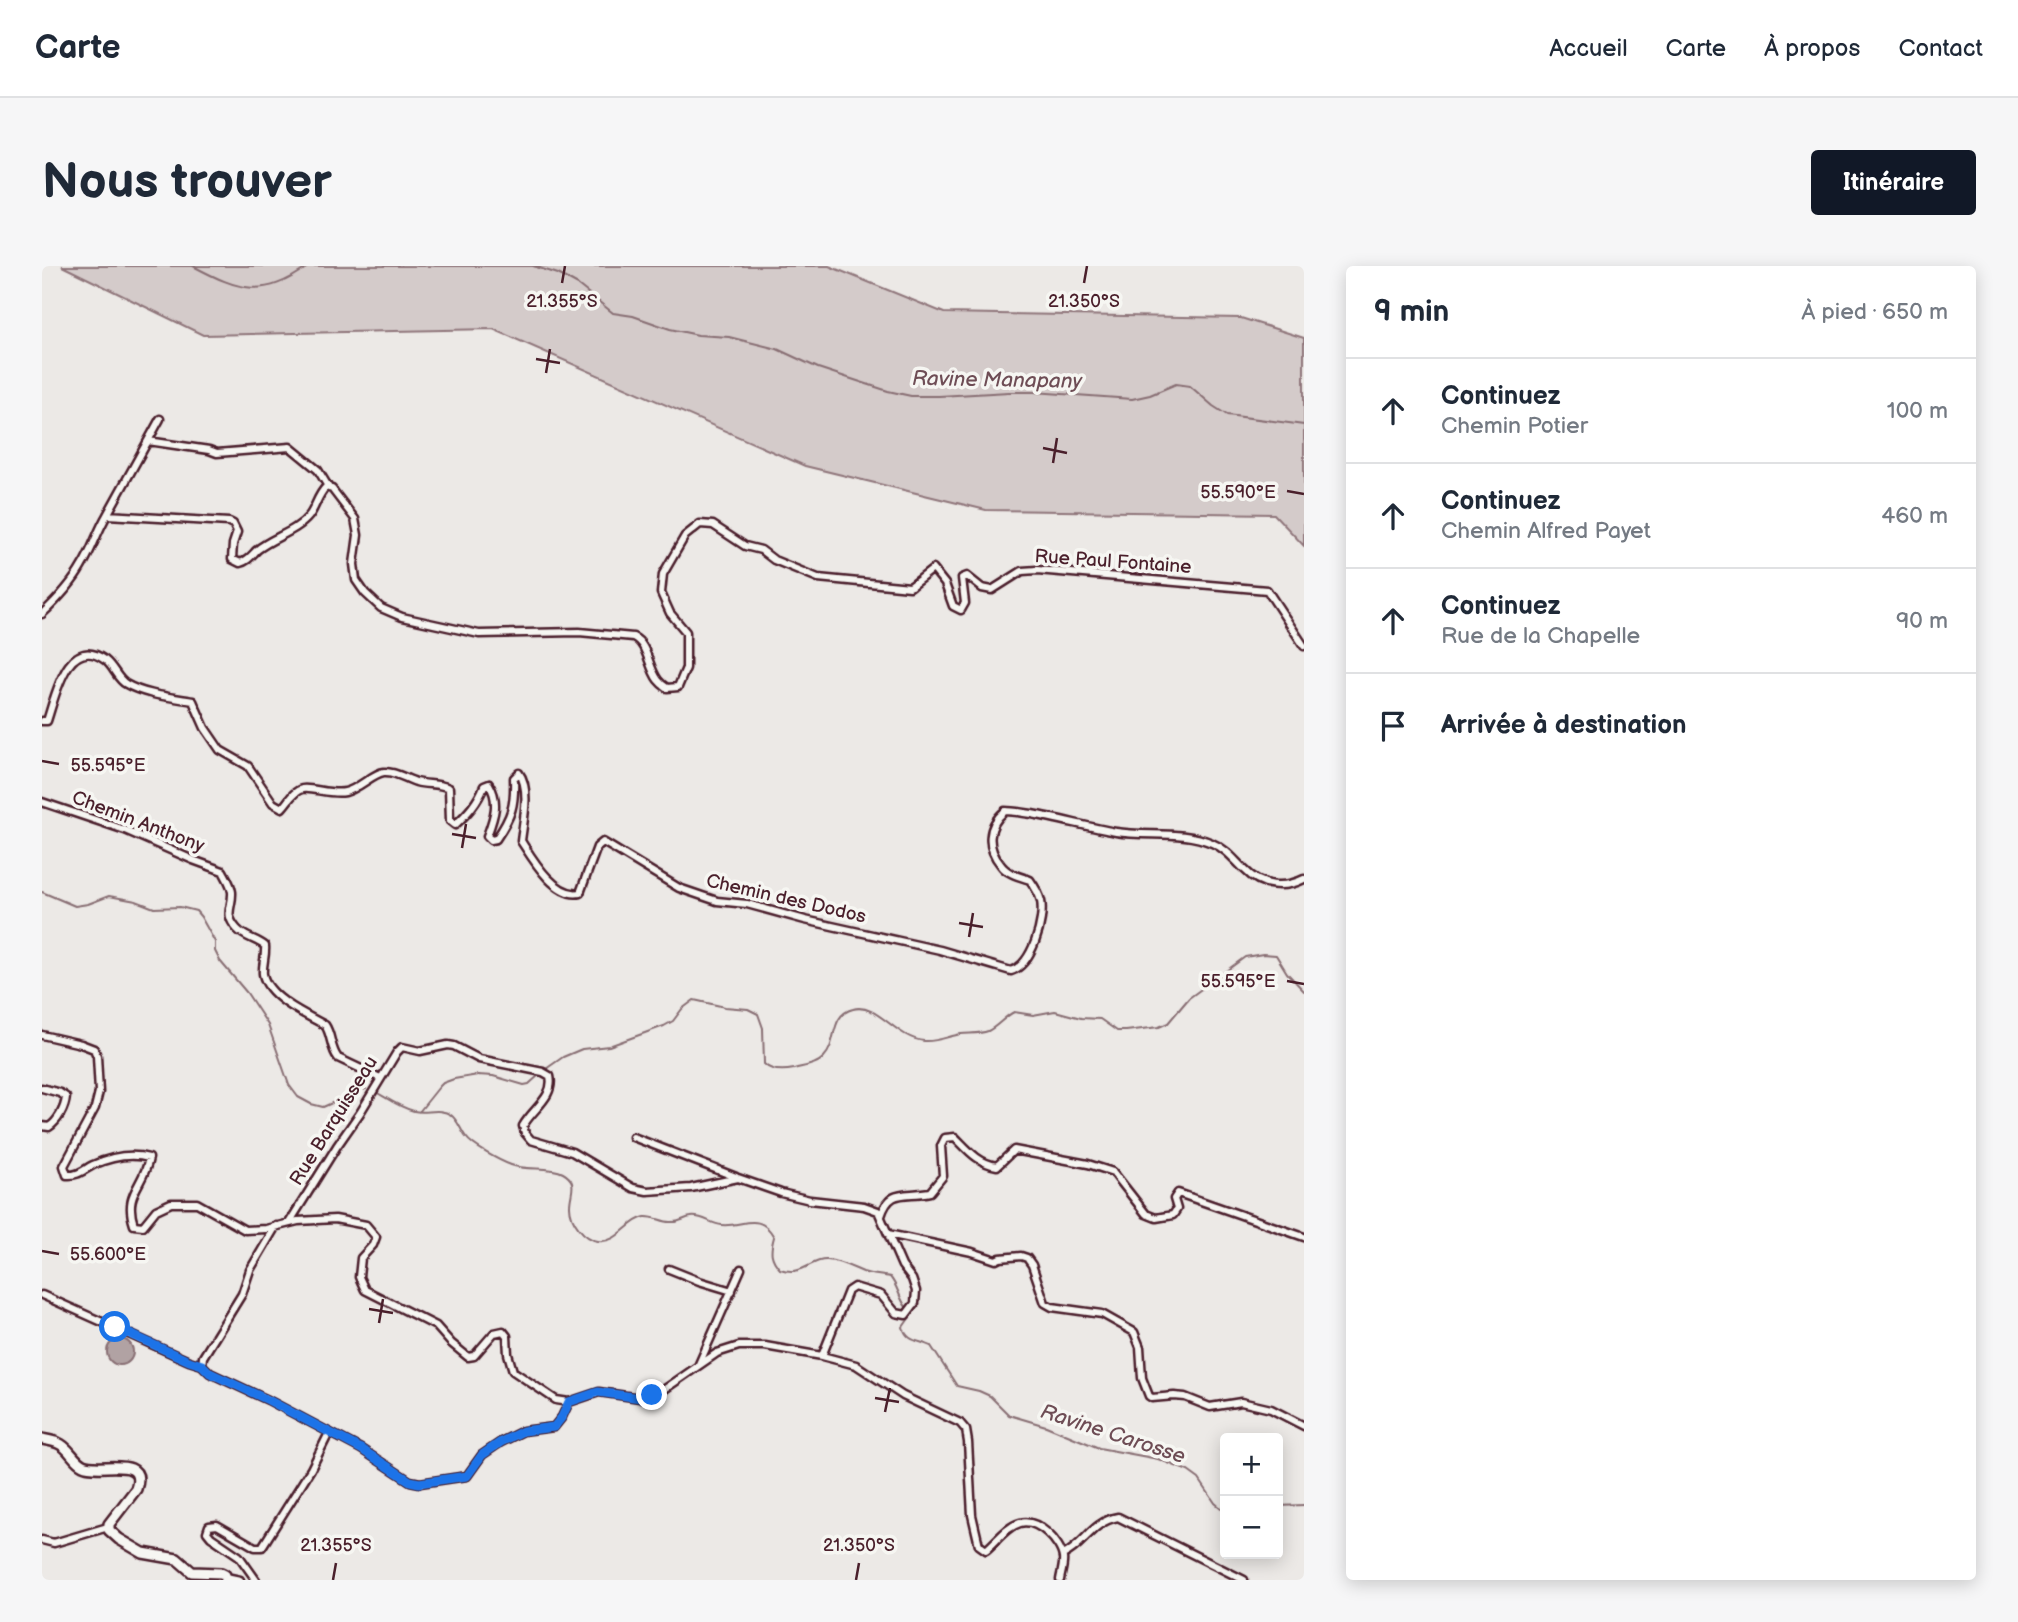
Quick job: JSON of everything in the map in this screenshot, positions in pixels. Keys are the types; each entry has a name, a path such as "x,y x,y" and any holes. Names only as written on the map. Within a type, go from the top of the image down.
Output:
{"main road":[{"path":"42,1439 58,1442 83,1465 126,1467 135,1472 138,1483 136,1489 108,1527 119,1539 143,1553 177,1559 192,1572 221,1573 226,1579"}],"street":[{"path":"42,614 71,584 84,564 98,530 160,419"},
{"path":"107,515 229,522 237,533 232,559 240,564 266,544 297,527 309,516 319,495 326,487 329,488 318,470 290,447 217,453 148,441"},
{"name":"Rue Paul Fontaine","path":"329,488 355,519 358,535 354,564 356,580 381,608 402,617 479,634 579,632 633,637 639,640 658,680 667,688 678,687 686,668 686,632 670,612 661,593 663,574 685,536 700,524 713,525 745,546 761,550 774,560 818,578 910,587 933,569 945,584 953,606 961,610 965,603 962,578 967,576 982,588 992,590 1022,571 1037,570 1267,590 1304,646"},
{"name":"Chemin des Dodos","path":"42,721 47,721 66,667 84,653 95,655 114,667 122,682 136,689 193,701 205,728 220,750 248,766 273,803 282,808 295,792 303,788 343,793 358,788 382,772 419,783 449,788 450,821 455,825 469,813 484,786 489,784 496,802 495,815 487,836 491,840 496,839 507,825 514,802 514,778 519,773 524,779 525,804 521,841 555,885 573,894 580,893 597,847 603,842 679,888 717,901 747,905 940,950 1011,971 1026,960 1036,939 1041,903 1030,880 1001,867 991,845 990,830 995,819 1005,811 1118,832 1209,841 1233,856 1257,880 1273,886 1282,886 1304,879"},
{"name":"Chemin Anthony","path":"42,802 125,830 223,871 232,891 228,916 244,935 259,941 265,947 262,970 265,981 287,1004 325,1025 338,1058 380,1078"},
{"path":"42,1035 82,1044 94,1049 97,1056 99,1092 95,1108 64,1166 67,1175 76,1176 91,1166 113,1158 136,1155 149,1158 147,1168 131,1199 131,1216 135,1225 143,1226 156,1210 171,1203 197,1203 245,1230 335,1219 366,1225 376,1237 373,1245 361,1258 359,1276 365,1290 436,1326 468,1357 474,1356 494,1333 503,1331 507,1336 513,1371 556,1400 569,1402 598,1392 640,1398 652,1395 717,1353 739,1346 765,1346 856,1365 903,1396 960,1423 966,1430 968,1442 976,1541 986,1550 1008,1529 1020,1523 1040,1525 1063,1555 1060,1580"},
{"name":"Rue Barquisseau","path":"289,1223 402,1047 420,1051 454,1046 480,1059 550,1076 552,1083 548,1093 527,1119 523,1126 525,1133 531,1140 572,1152 632,1188 648,1191 691,1188 738,1178"},
{"path":"42,1088 66,1097 55,1123 49,1127 42,1126"},
{"path":"880,1217 885,1203 891,1197 930,1192 937,1184 943,1176 941,1146 948,1136 956,1137 975,1157 988,1165 998,1166 1013,1150 1113,1171 1146,1214 1156,1218 1174,1215 1177,1209 1174,1199 1178,1194 1304,1237"},
{"path":"633,1137 790,1195 864,1206 878,1211 902,1266 912,1279 916,1291 915,1303 906,1315 897,1313 881,1294 854,1287 848,1291 822,1356"},
{"path":"202,1365 203,1357 242,1294 250,1270 276,1226"},
{"path":"888,1234 972,1252 996,1260 1021,1256 1027,1258 1045,1303 1061,1310 1101,1314 1134,1332 1140,1347 1144,1387 1152,1398 1185,1397 1210,1407 1241,1402 1271,1409 1304,1426"},
{"path":"669,1269 732,1291"},
{"path":"695,1368 741,1269"},
{"path":"42,1295 202,1365 210,1373 268,1400 361,1449 410,1481 419,1483 467,1476 482,1455 501,1442 523,1431 554,1427 569,1402"},
{"path":"256,1580 239,1556 211,1537 207,1532 209,1526 217,1525 255,1547 262,1548 311,1469 329,1433"},
{"path":"1063,1555 1071,1551 1096,1526 1118,1517 1244,1580"},
{"path":"42,1540 54,1543 108,1527"},
{"path":"226,1579 240,1580"}],"shaded area":[{"path":"62,266 829,266 944,313 1241,318 1304,338 1304,546 1274,514 986,510 805,466 493,329 203,335"},
{"path":"120,1339 129,1343 133,1352 129,1361 120,1365 111,1361 107,1352 111,1343"}],"waterway":[{"name":"Ravine Manapany","path":"193,266 224,281 251,288 278,283 309,266"},
{"name":"Ravine Manapany","path":"533,266 558,274 578,285 613,313 633,316 670,329 698,335 729,337 777,349 818,368 911,396 1034,392 1132,399 1176,384 1190,386 1227,415 1304,425"},
{"name":"Ravine Carosse","path":"42,892 75,906 109,896 136,901 154,908 180,907 196,911 215,942 215,951 220,961 247,993 268,1025 289,1085 298,1097 323,1107 351,1092 366,1089"},
{"path":"543,1071 563,1057 582,1049 609,1046 664,1026 673,1021 682,1009 694,1000 748,1009 758,1014 763,1028 764,1064 774,1070 782,1070 810,1065 821,1060 828,1051 840,1017 853,1009 870,1011 904,1034 924,1041 988,1031 1014,1012 1033,1015 1055,1011 1081,1018 1100,1019 1117,1031 1159,1027 1168,1023 1189,998 1245,957 1263,954 1276,955 1287,973 1304,991"},
{"path":"419,1112 443,1083 454,1079 478,1075 493,1076 524,1085 539,1075"},
{"name":"Ravine Carosse","path":"376,1092 409,1110 438,1111 451,1115 469,1141 506,1163 517,1167 551,1170 568,1176 572,1184 572,1218 583,1233 593,1240 611,1239 633,1222 645,1217 674,1222 695,1217 722,1225 757,1222 769,1229 774,1237 772,1254 780,1269 795,1271 827,1260 866,1273 890,1277 907,1308"},
{"name":"Ravine Carosse","path":"910,1317 903,1327 907,1335 931,1346 957,1386 990,1396 1009,1415 1046,1426 1099,1448 1158,1459 1188,1471 1199,1479 1220,1507"},
{"name":"Ravine Carosse","path":"1283,1506 1304,1505"}],"route":[{"path":"115,1327 202,1365 210,1373 268,1400 361,1449 410,1481 419,1483 467,1476 482,1455 501,1442 523,1431 554,1427 569,1402 598,1392 640,1398 652,1395"}]}
